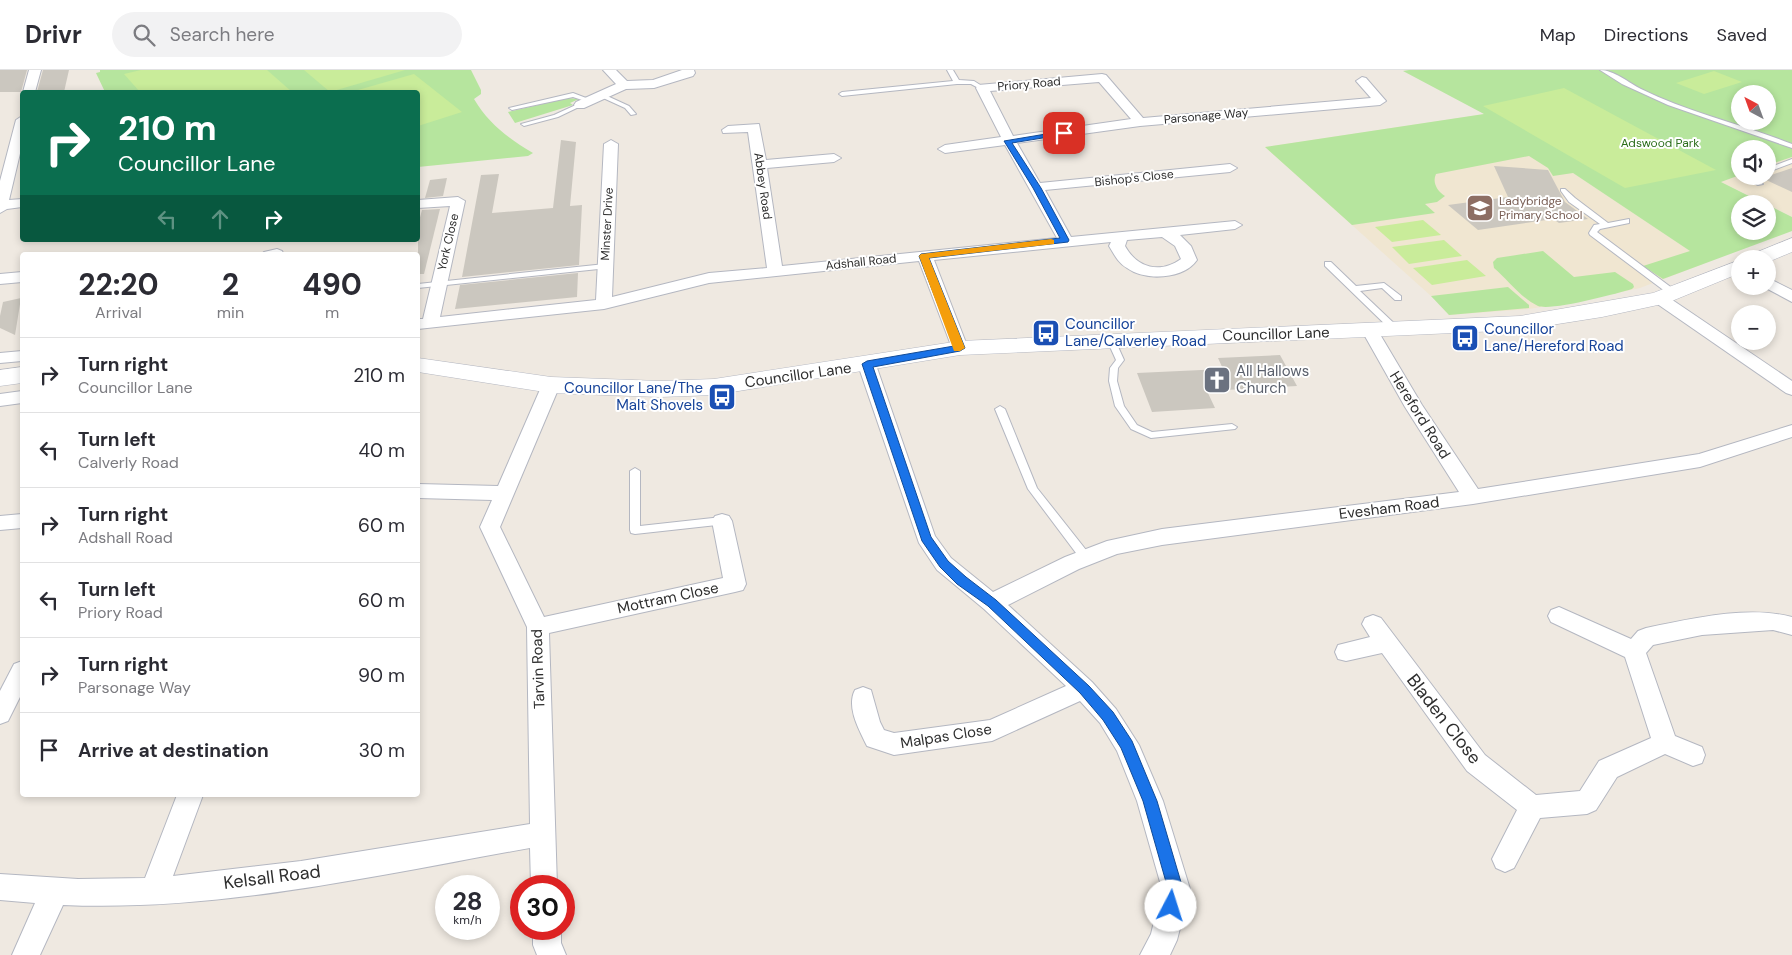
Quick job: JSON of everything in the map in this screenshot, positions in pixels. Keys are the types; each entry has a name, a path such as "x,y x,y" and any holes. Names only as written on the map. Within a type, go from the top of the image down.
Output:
{"street":[{"path":"30,90 35,70"},
{"path":"609,70 624,85"},
{"path":"591,101 624,85 654,84 689,73 688,70"},
{"name":"Priory Road","path":"1065,240 1037,188 1008,141 982,88 1102,78 1140,122"},
{"name":"Parsonage Way","path":"945,148 1140,122 1380,101 1362,82"},
{"name":"Abbey Road","path":"728,130 754,127 775,270"},
{"path":"20,128 0,206 20,203"},
{"name":"Minster Drive","path":"604,304 611,144"},
{"path":"760,165 834,158"},
{"name":"Bishop's Close","path":"1037,188 1230,168"},
{"name":"York Close","path":"420,204 458,201 439,284 424,324"},
{"name":"Adshall Road","path":"604,304 709,278 1065,240 1121,237 1235,225"},
{"path":"1121,237 1117,246 1126,260 1141,269 1163,272 1180,268 1188,260 1188,251 1179,240 1164,232"},
{"name":"Councillor Lane","path":"1776,251 1792,244"},
{"path":"924,256 960,348"},
{"name":"Councillor Lane","path":"420,365 551,385 660,389 714,387 960,348 1112,340 1396,330 1529,322 1602,310 1666,296 1731,270"},
{"path":"0,279 20,277"},
{"path":"1776,288 1792,297"},
{"path":"1666,296 1792,389"},
{"path":"424,324 604,304"},
{"name":"Hereford Road","path":"1370,331 1414,407 1473,497"},
{"path":"0,358 20,356"},
{"path":"867,364 926,538 944,564 961,580 992,603 1084,690 1108,716 1127,745 1150,801 1176,889 1163,940 1154,955"},
{"path":"0,378 20,376"},
{"name":"Tarvin Road","path":"544,875 538,627 490,527 551,385"},
{"path":"0,400 20,397"},
{"name":"Evesham Road","path":"992,603 1086,558 1114,547 1162,537 1473,497 1700,460 1792,431"},
{"path":"420,491 505,493"},
{"path":"0,523 20,521"},
{"name":"Mottram Close","path":"538,627 735,584 722,521"},
{"path":"1559,616 1634,651 1665,743"},
{"path":"1634,651 1646,637 1702,626 1773,621 1792,626"},
{"name":"Bladen Close","path":"1346,652 1379,633 1476,763 1532,807"},
{"path":"0,714 20,675"},
{"name":"Malpas Close","path":"863,697 868,724 876,738 894,744 992,730 1084,690"},
{"path":"1505,859 1532,807 1587,802 1608,769 1665,743 1693,755"},
{"path":"154,891 189,797"},
{"name":"Kelsall Road","path":"0,887 55,891 154,891 308,874 542,834"},
{"path":"26,955 55,891"},
{"path":"547,940 552,955"}],"lane":[{"path":"950,70 957,82"},
{"path":"1603,70 1619,82 1792,146"},
{"path":"842,94 957,82 972,82 982,88"},
{"path":"512,108 573,95 591,101 627,107 633,114"},
{"path":"524,124 556,116 591,101"},
{"path":"1776,167 1792,161"},
{"path":"1563,190 1572,200 1605,224"},
{"path":"1626,221 1605,224 1593,229 1595,236 1666,296"},
{"path":"1328,264 1396,330"},
{"path":"420,286 606,266"},
{"path":"1354,290 1384,285 1398,298"},
{"path":"1112,340 1120,360 1114,368 1113,380 1120,406 1134,427 1151,435 1232,427"},
{"path":"1000,409 1033,489 1086,558"},
{"path":"635,471 635,530 722,521"}],"shaded area":[{"name":"Ladybridge Primary School","path":"1485,114 1692,252 1703,264 1640,288 1590,299 1529,309 1449,315 1431,296 1265,147"},
{"path":"1792,157 1792,217 1776,209 1776,195 1747,195 1721,182 1731,178 1731,185 1776,185 1776,162"}],"green space":[{"path":"100,70 471,70 481,90 481,94 474,99 480,108 500,130 533,153 528,156 420,167 420,90 104,90 96,73 100,72"},
{"path":"141,70 267,70 290,90 138,90 124,74"},
{"path":"304,70 405,70 337,90 328,90"},
{"name":"Adswood Park","path":"1792,70 1792,157 1776,162 1776,140 1731,140 1731,178 1721,182 1747,195 1731,195 1731,240 1768,240 1741,250 1731,250 1731,254 1663,279 1643,266 1690,251 1573,173 1553,176 1548,168 1529,156 1436,174 1436,186 1445,196 1437,202 1425,204 1435,213 1352,225 1265,147 1484,114 1403,71"},
{"path":"1714,71 1742,82 1704,94 1676,83"},
{"path":"414,74 462,112 420,125 420,90 358,90"},
{"path":"1564,88 1716,170 1625,188 1483,106"},
{"path":"568,98 579,99 570,103 573,105 515,123 508,112"},
{"name":"Adswood Park","path":"1776,209 1792,217 1792,231 1776,237"},
{"path":"1423,220 1441,235 1392,242 1375,227"},
{"path":"1444,240 1462,256 1409,264 1392,247"},
{"path":"1543,251 1574,277 1615,272 1633,284 1634,287 1569,304 1538,306 1526,299 1494,268 1493,262 1497,258"},
{"path":"1467,260 1486,276 1432,285 1413,268"},
{"path":"1508,287 1529,305 1529,308 1449,315 1431,296"}],"building":[{"path":"0,70 27,70 20,92 0,92"},
{"path":"43,70 69,70 64,90 38,90"},
{"path":"561,140 576,142 570,206 582,205 579,265 462,277 481,175 499,174 492,213 553,208"},
{"path":"1494,166 1548,170 1565,202 1588,219 1559,223 1553,219 1478,230 1448,205 1508,197"},
{"path":"1792,168 1792,192 1776,185 1776,173"},
{"path":"447,178 443,196 425,198 430,180"},
{"path":"440,209 424,274 420,274 418,242 420,242 420,218 422,210"},
{"path":"578,273 577,297 455,309 460,285"},
{"path":"20,298 15,335 0,328 3,302"},
{"name":"All Hallows Church","path":"1280,355 1297,386 1207,391 1215,408 1152,412 1137,373 1223,369 1218,358"}],"slow traffic":[{"path":"958,349 960,348 924,256 1051,242"}],"place":[{"name":"Ladybridge Primary School","path":"1480,208"},
{"name":"Councillor Lane/Calverley Road","path":"1046,333"},
{"name":"Councillor Lane/Hereford Road","path":"1465,338"},
{"name":"All Hallows Church","path":"1217,380"},
{"name":"Councillor Lane/The Malt Shovels","path":"722,397"}],"route":[{"path":"1064,133 1008,141 1037,188 1065,240 924,256 960,348 867,364 926,538 944,564 961,580 992,603 1084,690 1108,716 1127,745 1150,801 1176,889 1171,906"}]}
